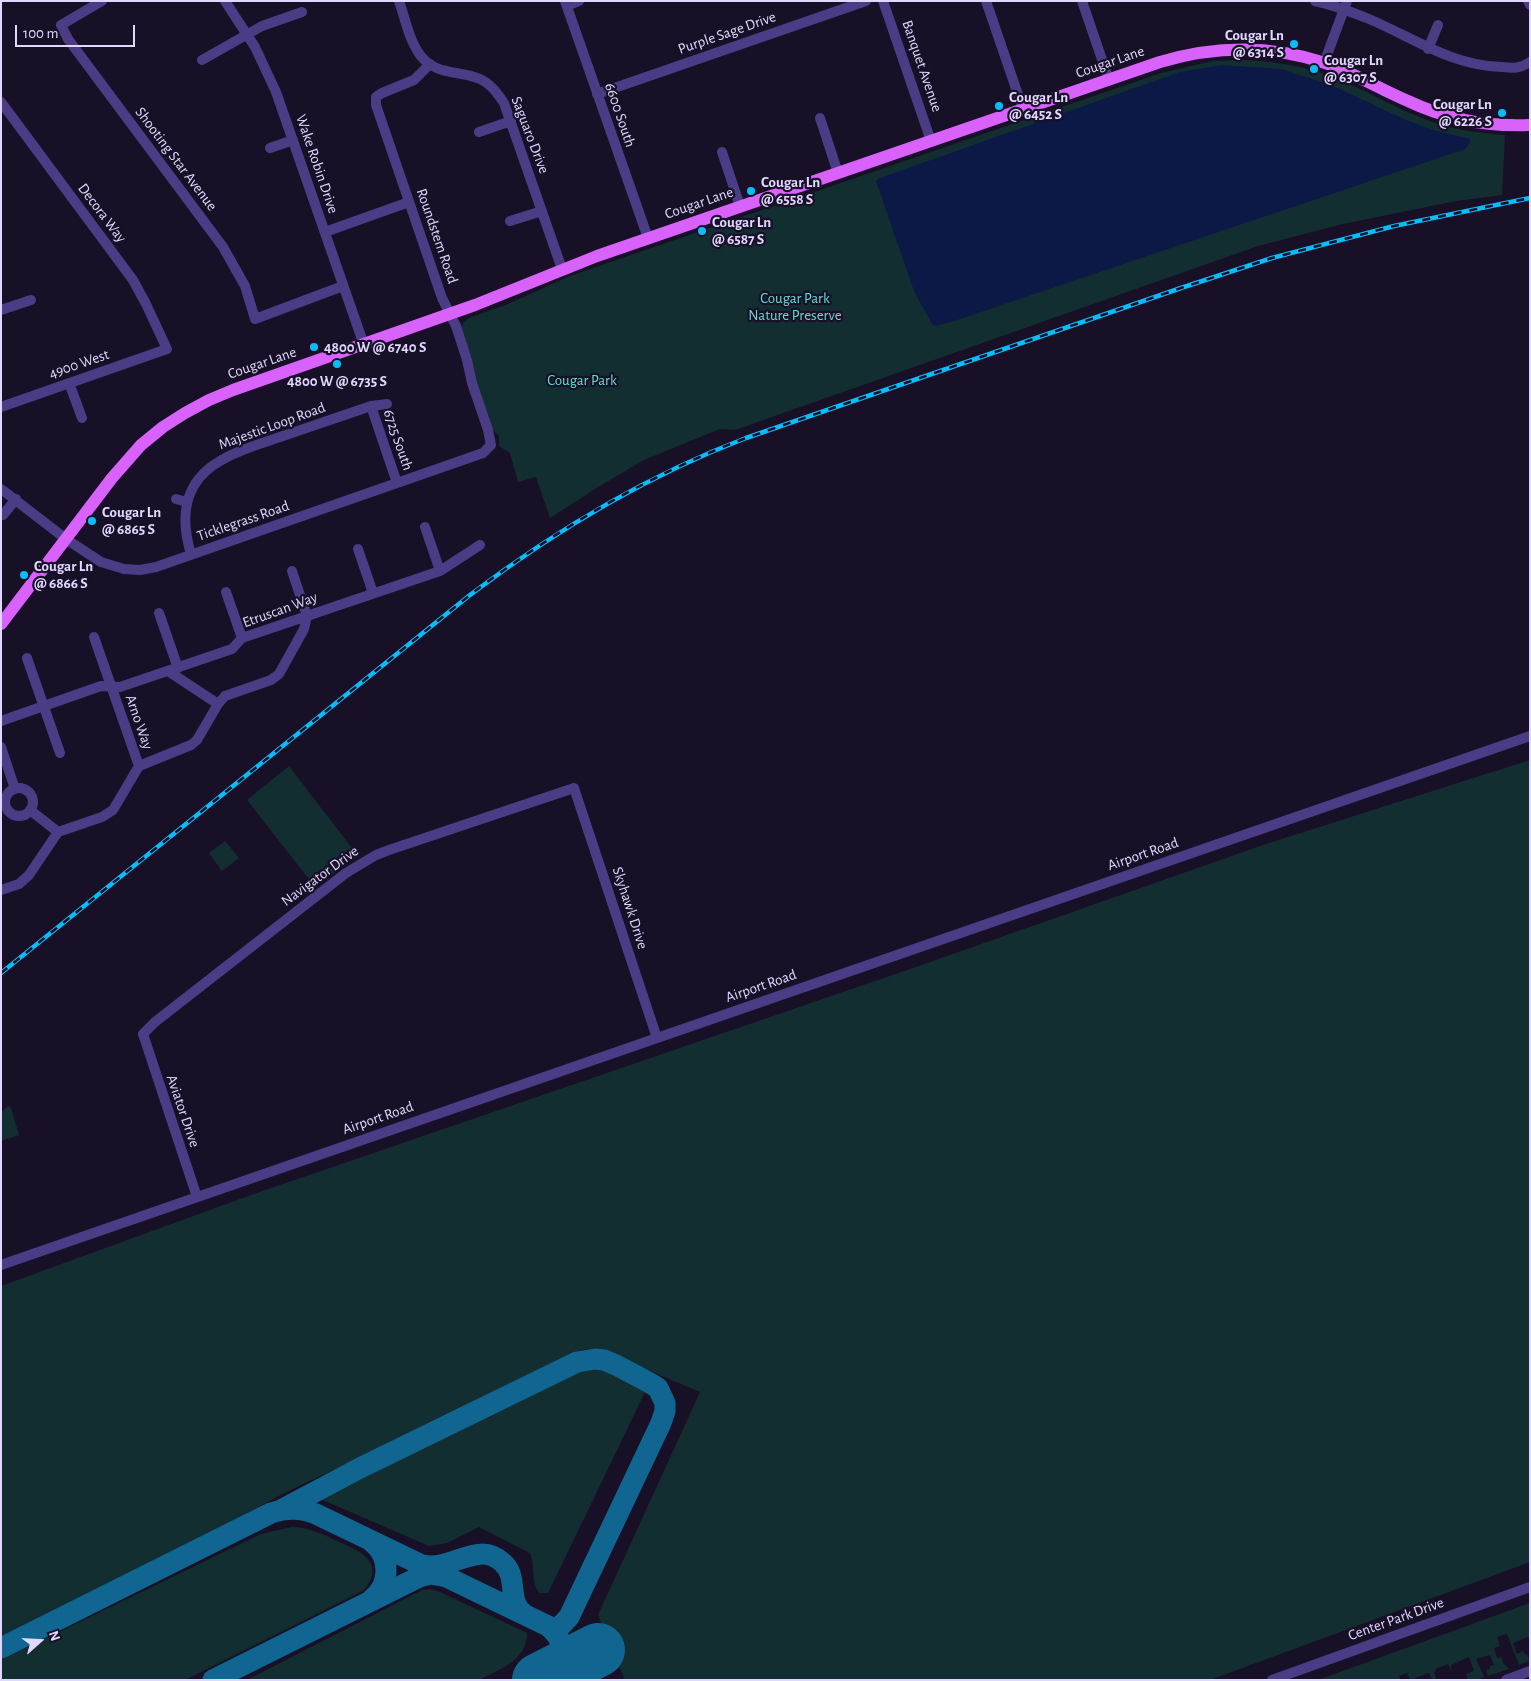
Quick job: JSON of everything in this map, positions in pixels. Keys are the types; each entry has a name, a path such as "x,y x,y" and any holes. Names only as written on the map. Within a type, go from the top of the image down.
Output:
{"main road":[{"name":"Cougar Lane","path":"1,624 131,456 152,436 174,420 221,394 500,296 562,269 648,238 1174,58 1201,52 1230,50 1280,53 1324,63 1356,76 1409,102 1448,116 1488,124 1530,125"}],"street":[{"name":"Shooting Star Avenue","path":"102,1 61,25 68,39 223,247 241,279 255,319 344,286"},
{"name":"Wake Robin Drive","path":"225,1 247,34 270,75 364,344"},
{"path":"399,1 414,43 421,55 430,64"},
{"path":"566,3 579,1"},
{"name":"Purple Sage Drive","path":"597,94 866,1"},
{"name":"Banquet Avenue","path":"884,1 932,141"},
{"path":"986,1 1023,109"},
{"path":"1082,1 1109,80"},
{"path":"1315,1 1346,6 1428,49 1451,58 1485,66 1515,68 1530,62"},
{"path":"1528,1 1530,6"},
{"name":"6600 South","path":"566,3 648,238"},
{"path":"1324,63 1346,6"},
{"path":"202,60 262,26 302,12"},
{"path":"1428,49 1438,25"},
{"name":"Saguaro Drive","path":"430,64 452,73 479,78 490,86 504,103 562,269"},
{"name":"Roundstem Road","path":"430,64 414,80 382,92 376,97 378,115 442,298 467,360 491,446"},
{"name":"Decora Way","path":"1,102 132,280 146,304 167,349"},
{"path":"820,118 838,173"},
{"path":"479,132 511,121"},
{"path":"270,148 293,140"},
{"path":"722,152 740,206"},
{"path":"325,232 409,202"},
{"path":"510,222 542,211"},
{"path":"1,310 31,300"},
{"name":"4900 West","path":"1,407 167,349"},
{"path":"69,383 82,418"},
{"name":"Majestic Loop Road","path":"191,554 185,531 187,502 193,488 202,475 220,460 371,406 387,404"},
{"name":"6725 South","path":"371,406 397,483"},
{"name":"Ticklegrass Road","path":"1,489 66,539 101,562 124,569 148,568 483,453 491,446"},
{"path":"3,515 16,499"},
{"path":"176,499 187,502"},
{"path":"424,527 440,571"},
{"name":"Etruscan Way","path":"1,721 101,686 120,687 232,649 242,638 440,571 480,544"},
{"path":"358,549 373,593"},
{"path":"1,890 19,884 30,875 58,832 108,814 113,810 138,766 191,745 197,740 218,704 225,696 276,677 304,629 307,616 292,571"},
{"path":"226,592 242,638"},
{"path":"160,613 173,669 218,704"},
{"name":"Arno Way","path":"94,637 138,766"},
{"path":"27,658 60,753"},
{"name":"Airport Road","path":"1,1265 1530,736"},
{"path":"1,747 15,788"},
{"path":"15,788 23,788 30,793 33,802 30,810 23,815 11,813 4,807 8,794 15,788"},
{"name":"Skyhawk Drive","path":"574,788 657,1038"},
{"name":"Navigator Drive","path":"143,1034 155,1022 346,873 376,855 574,788"},
{"path":"30,810 58,832"},
{"name":"Aviator Drive","path":"143,1034 197,1196"},
{"name":"Center Park Drive","path":"1272,1680 1530,1587"},
{"path":"1506,1680 1530,1671"}],"green space":[{"name":"Cougar Park","path":"1243,60 1277,63 1311,70 1345,82 1405,111 1439,124 1467,131 1505,135 1502,195 1456,201 1343,224 1258,246 735,430 720,429 644,460 550,518 536,477 518,482 510,453 499,446 499,436 492,429 476,383 472,358 461,330 463,323 469,318 508,304 570,276 1161,73 1213,61"},
{"path":"1530,760 1530,1562 1210,1680 621,1680 624,1678 598,1615 700,1392 598,1349 586,1349 572,1353 282,1494 189,1545 1,1637 1,1286 251,1195 913,968 1263,845"},
{"path":"289,766 358,856 316,886 247,800"},
{"path":"225,841 239,858 222,871 209,853"},
{"path":"8,1106 11,1108 19,1135 1,1141 1,1112"},
{"path":"593,1367 602,1369 646,1390 548,1593 539,1593 537,1589 530,1553 479,1527 447,1543 429,1546 316,1497 362,1477 582,1369"},
{"path":"292,1527 304,1528 320,1533 354,1549 367,1559 373,1572 364,1590 185,1680 1,1680 1,1660 261,1534"},
{"path":"430,1589 527,1633 526,1643 522,1651 511,1663 479,1680 247,1680 422,1590"},
{"path":"1530,1603 1530,1640 1528,1637 1513,1643 1517,1654 1523,1651 1525,1655 1527,1654 1529,1661 1519,1665 1507,1634 1497,1637 1500,1646 1494,1648 1497,1658 1502,1657 1503,1663 1509,1669 1488,1676 1486,1670 1494,1665 1490,1655 1476,1659 1484,1677 1477,1680 1468,1680 1466,1674 1474,1671 1469,1657 1451,1665 1451,1671 1448,1664 1437,1668 1434,1673 1437,1680 1432,1680 1429,1673 1415,1678 1416,1680 1410,1680 1407,1673 1399,1676 1400,1679 1398,1680 1318,1680"}],"water":[{"path":"1222,65 1281,69 1331,85 1406,120 1433,130 1470,139 1470,143 1465,149 957,320 936,326 932,324 914,291 876,181 1180,72"}],"taxiway":[{"path":"279,1511 360,1468 577,1362 595,1359 604,1360 616,1365 658,1388 665,1403 665,1411 569,1617 555,1632"},
{"path":"1,1648 271,1513 294,1509 316,1514 548,1626 559,1638 562,1650 558,1663 548,1675"},
{"path":"371,1541 382,1554 386,1570 382,1587 371,1600"},
{"path":"423,1565 444,1564 474,1555 494,1556 508,1569 515,1603 524,1614"},
{"path":"213,1680 419,1577 430,1574 442,1576"}],"runway":[{"path":"539,1680 598,1650"}],"railway":[{"path":"1,973 470,595 535,548 637,487 673,469 746,438 1272,258 1394,226 1530,198"}],"place":[{"name":"Cougar Ln @ 6314 S","path":"1294,44"},
{"name":"Cougar Ln @ 6307 S","path":"1314,69"},
{"name":"Cougar Ln @ 6452 S","path":"999,106"},
{"name":"Cougar Ln @ 6226 S","path":"1502,113"},
{"name":"Cougar Ln @ 6558 S","path":"751,191"},
{"name":"Cougar Ln @ 6587 S","path":"702,231"},
{"name":"4800 W @ 6740 S","path":"314,347"},
{"name":"4800 W @ 6735 S","path":"337,364"},
{"name":"Cougar Ln @ 6865 S","path":"92,521"},
{"name":"Cougar Ln @ 6866 S","path":"24,575"}],"park label":[{"name":"Cougar Park Nature Preserve","path":"795,306"}]}
